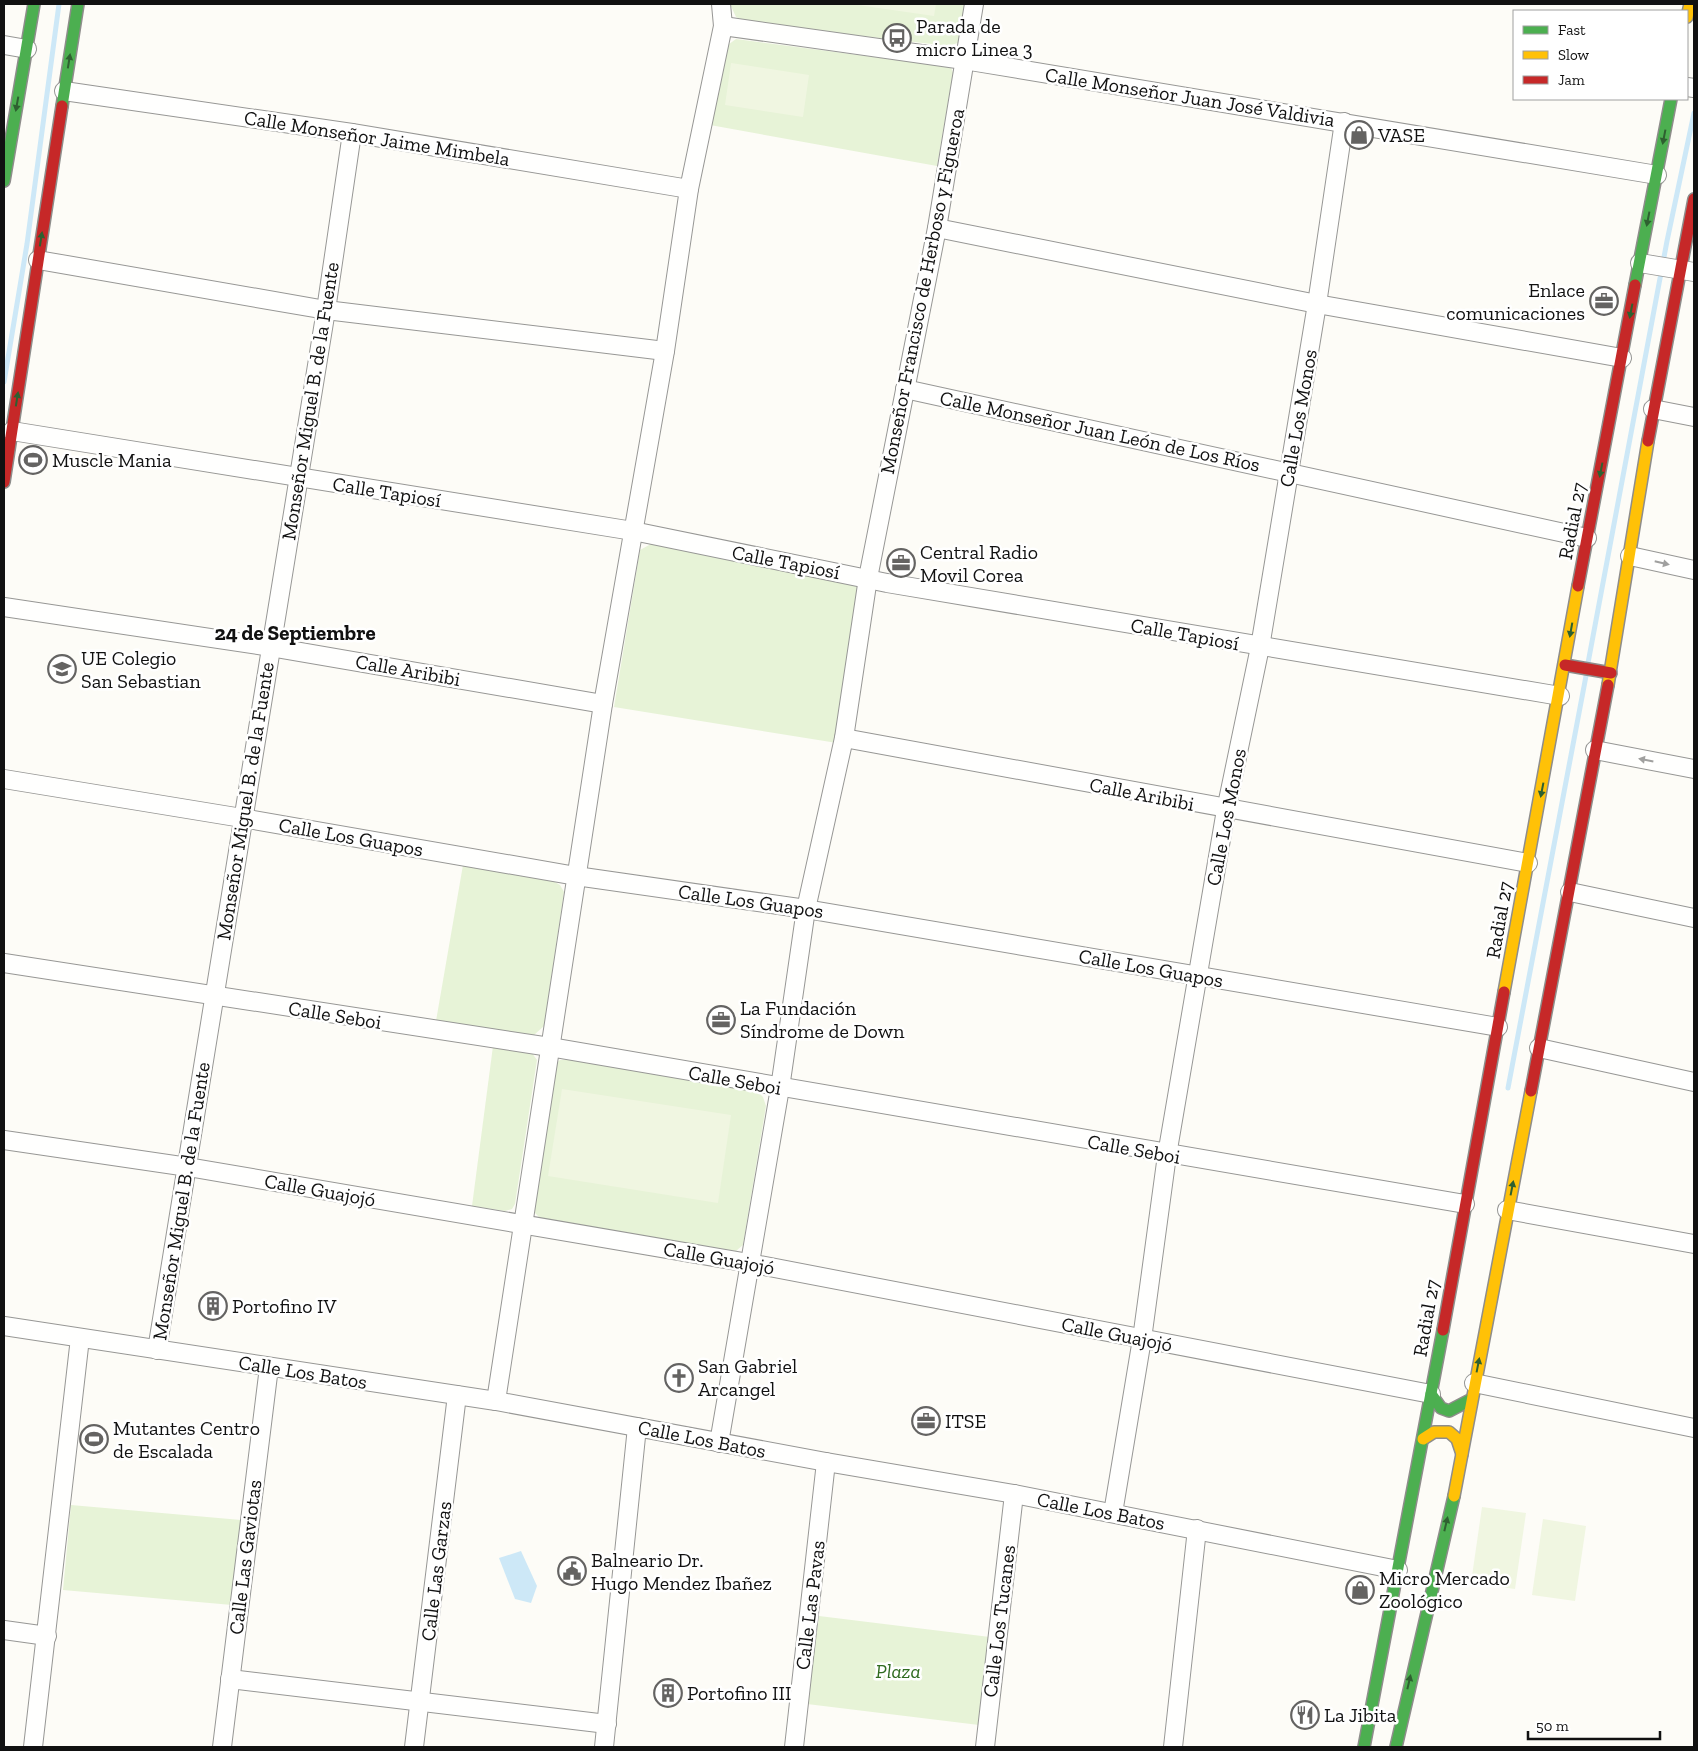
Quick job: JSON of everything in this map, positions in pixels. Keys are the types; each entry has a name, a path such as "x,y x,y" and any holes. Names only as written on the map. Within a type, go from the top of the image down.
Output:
{"street":[{"path":"4,181 34,4"},
{"path":"4,482 78,4"},
{"path":"496,1401 576,876 665,351 689,189 723,26 721,4"},
{"name":"Monseñor Francisco de Herboso y Figueroa","path":"719,1443 748,1263 780,1088 806,909 844,738 868,578 937,228 974,4"},
{"name":"Calle Monseñor Juan José Valdivia","path":"723,26 964,60 1657,175"},
{"path":"4,45 27,49"},
{"name":"Calle Monseñor Jaime Mimbela","path":"64,91 352,133 689,189"},
{"name":"Radial 27","path":"1364,1747 1423,1439 1528,863 1560,696 1570,666 1587,538 1622,358 1643,263 1671,100"},
{"name":"Calle Los Monos","path":"1113,1512 1142,1339 1167,1155 1226,810 1260,647 1317,304 1344,122"},
{"name":"Monseñor Miguel B. de la Fuente","path":"157,1350 326,310 352,133"},
{"path":"1396,1747 1462,1454 1538,1048 1570,892 1610,673 1653,409 1694,199"},
{"path":"937,228 1317,304 1622,358"},
{"path":"38,260 326,310 665,351"},
{"path":"1643,263 1681,270"},
{"name":"Calle Monseñor Juan León de Los Ríos","path":"905,389 1587,538"},
{"path":"1653,409 1694,417"},
{"name":"Calle Tapiosí","path":"12,431 633,531 868,578 1260,647 1560,696"},
{"path":"1630,556 1694,570"},
{"name":"Calle Aribibi","path":"4,607 270,647 604,704"},
{"path":"1570,666 1610,673"},
{"name":"Calle Aribibi","path":"844,738 1226,810 1528,863"},
{"path":"1595,750 1694,769"},
{"name":"Calle Los Guapos","path":"4,779 576,876 806,909 1498,1027"},
{"path":"1570,892 1694,918"},
{"name":"Calle Seboi","path":"4,963 213,997 550,1047 1167,1155 1465,1204"},
{"path":"1538,1048 1694,1082"},
{"name":"Calle Guajojó","path":"4,1140 188,1167 522,1226 748,1263 1431,1394"},
{"path":"1508,1210 1694,1244"},
{"name":"Calle Los Batos","path":"4,1326 496,1401 719,1443 1113,1512 1398,1570"},
{"path":"33,1747 80,1338"},
{"name":"Calle Las Gaviotas","path":"222,1747 269,1367"},
{"path":"1431,1394 1440,1408 1449,1411 1473,1391 1694,1428"},
{"name":"Calle Las Garzas","path":"414,1747 457,1395"},
{"path":"604,1747 637,1427"},
{"path":"1423,1439 1434,1432 1449,1432 1457,1440 1462,1454"},
{"name":"Calle Las Pavas","path":"794,1747 826,1462"},
{"name":"Calle Los Tucanes","path":"984,1747 1014,1494"},
{"path":"1173,1747 1197,1529"},
{"path":"4,1630 47,1636"},
{"path":"1379,1673 1381,1703 1387,1713 1401,1718"},
{"path":"230,1679 420,1700 607,1724"},
{"path":"1401,1718 1409,1741"}],"green space":[{"path":"730,4 969,4 963,41 949,46 749,23 736,17"},
{"path":"851,4 936,4 934,16"},
{"path":"736,39 951,67 953,73 937,166 710,125 725,47"},
{"path":"731,63 809,75 803,117 725,105"},
{"path":"651,544 854,577 860,585 837,743 614,707 640,550"},
{"path":"463,865 553,881 560,885 564,892 544,1026 534,1035 436,1021"},
{"path":"493,1046 527,1051 532,1053 537,1060 515,1204 512,1209 505,1211 472,1206"},
{"path":"573,1059 756,1090 763,1097 766,1106 743,1245 736,1251 541,1219 535,1213 533,1205 556,1063 560,1060"},
{"path":"562,1089 731,1115 718,1203 548,1176"},
{"path":"71,1505 241,1520 232,1605 63,1590"},
{"path":"1482,1507 1526,1513 1515,1589 1471,1583"},
{"path":"1543,1519 1586,1526 1575,1601 1532,1595"},
{"name":"Plaza","path":"819,1616 990,1637 979,1725 807,1704"}],"water":[{"path":"521,1551 537,1586 531,1603 515,1599 499,1558"}],"waterway":[{"path":"4,382 27,244 59,4"},
{"path":"1588,663 1667,241 1694,113"},
{"path":"1508,1088 1586,676"}],"traffic: fast":[{"path":"4,181 34,4"},
{"path":"62,106 78,4"},
{"path":"1635,285 1671,100"},
{"path":"1364,1747 1443,1330"},
{"path":"1431,1394 1441,1408 1449,1411 1472,1399"},
{"path":"1396,1747 1454,1496"}],"traffic: slow":[{"path":"1688,13 1690,4"},
{"path":"1608,685 1648,441"},
{"path":"1504,992 1578,586"},
{"path":"1454,1496 1531,1091"},
{"path":"1423,1439 1434,1432 1449,1432 1457,1439 1462,1454"}],"traffic: jam":[{"path":"4,482 62,106"},
{"path":"1648,441 1694,199"},
{"path":"1578,586 1635,285"},
{"path":"1565,665 1611,673"},
{"path":"1531,1091 1608,685"},
{"path":"1443,1330 1504,992"}],"place":[{"name":"Parada de micro Linea 3","path":"897,38"},
{"name":"VASE","path":"1359,135"},
{"name":"Enlace comunicaciones","path":"1604,301"},
{"name":"Muscle Mania","path":"33,460"},
{"name":"Central Radio Movil Corea","path":"901,563"},
{"name":"UE Colegio San Sebastian","path":"62,669"},
{"name":"La Fundación Síndrome de Down","path":"721,1020"},
{"name":"Portofino IV","path":"213,1306"},
{"name":"San Gabriel Arcangel","path":"679,1378"},
{"name":"ITSE","path":"926,1421"},
{"name":"Mutantes Centro de Escalada","path":"94,1439"},
{"name":"Balneario Dr. Hugo Mendez Ibañez","path":"572,1571"},
{"name":"Micro Mercado Zoológico","path":"1360,1590"},
{"name":"Portofino III","path":"668,1693"},
{"name":"La Jibita","path":"1305,1715"}],"district":[{"name":"24 de Septiembre","path":"295,633"}]}
